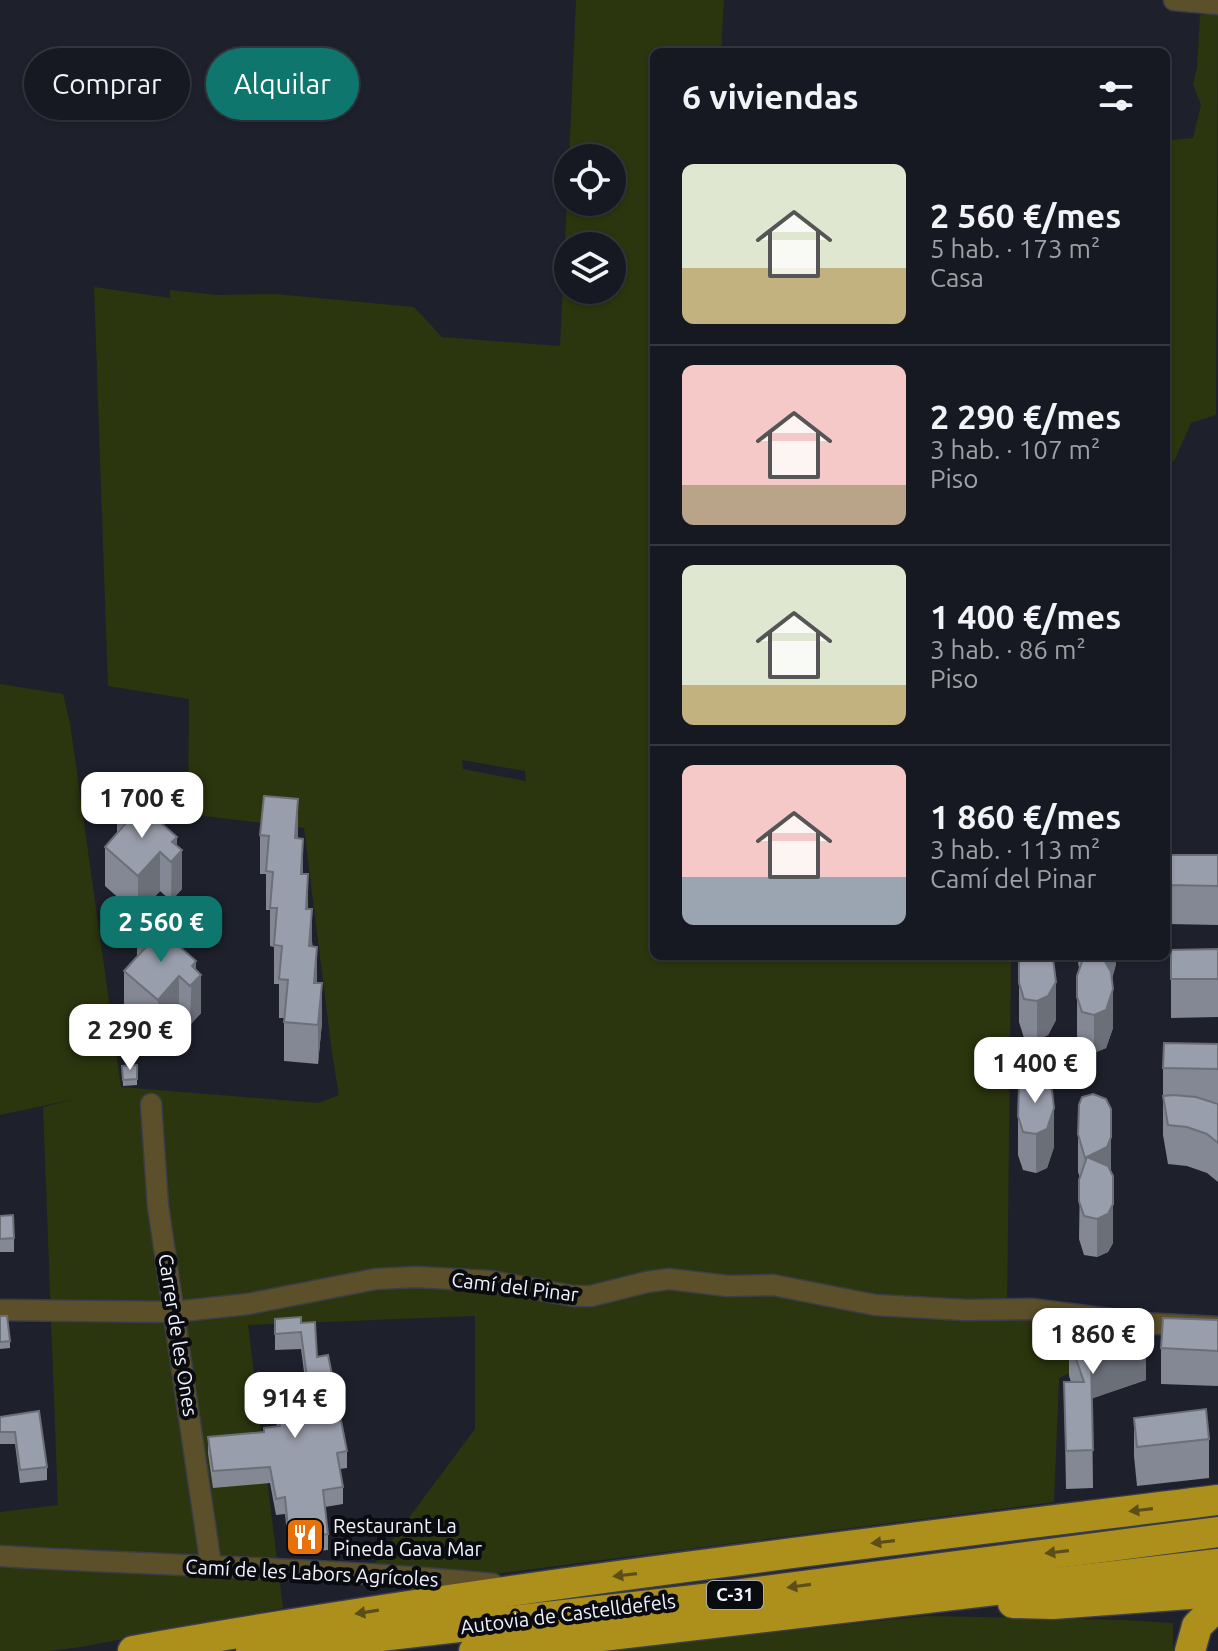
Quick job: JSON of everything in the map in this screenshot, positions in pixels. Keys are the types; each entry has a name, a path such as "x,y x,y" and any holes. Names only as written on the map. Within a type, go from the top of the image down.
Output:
{"highway":[{"path":"133,1651 305,1621 528,1588 1218,1500"},
{"name":"Autovia de Castelldefels","path":"251,1651 712,1598 1218,1532"},
{"name":"Autovia de Castelldefels","path":"474,1651 1218,1564"},
{"path":"883,1602 1053,1604 1218,1592"},
{"path":"1190,1651 1197,1626 1218,1605"}],"street":[{"path":"1174,0 1218,4"},
{"name":"Carrer de les Ones","path":"151,1104 158,1206 211,1566"},
{"name":"Camí del Pinar","path":"0,1310 173,1312 248,1304 376,1279 416,1277 490,1281 573,1296 591,1296 669,1279 728,1286 773,1285 875,1305 966,1310 1031,1309 1141,1323 1218,1327"},
{"name":"Camí de les Labors Agrícoles","path":"0,1556 404,1576 528,1588"}],"green space":[{"path":"576,0 724,0 721,48 650,48 650,960 1011,960 1007,1316 1113,1329 1115,1351 1059,1378 1054,1502 495,1574 372,1567 475,1429 475,1316 248,1325 283,1608 81,1647 0,1651 0,1512 58,1505 43,1107 75,1099 0,1115 0,684 63,694 70,723 121,1087 318,1103 339,1095 304,828 188,814 189,699 108,686 94,287 170,298 170,290 217,295 275,294 414,307 442,337 560,346 562,304 626,304 626,232 565,232 566,216 626,216 626,144 570,144","holes":["462,760 525,771 526,781 463,769"]},
{"path":"1218,12 1216,415 1191,423 1174,461 1170,461 1170,137 1171,140 1193,138 1201,105 1193,84 1200,15"},
{"path":"926,1616 1173,1623 1173,1651 597,1651"}],"building":[{"path":"264,796 298,799 295,838 303,839 301,874 308,874 306,909 312,909 309,946 317,947 314,983 322,983 318,1025 284,1022 288,980 279,979 282,946 274,945 277,908 270,908 273,872 266,871 269,836 260,835"},
{"path":"129,801 140,811 143,807 177,837 172,842 182,850 171,862 160,852 138,876 105,847 127,822 117,814"},
{"path":"1170,855 1218,855 1218,886 1170,885"},
{"path":"149,925 159,935 163,932 196,961 192,966 201,975 190,986 179,976 158,1000 124,971 146,947 137,938"},
{"path":"1218,949 1218,979 1171,979 1171,950"},
{"path":"1053,960 1056,982 1048,996 1037,1001 1024,999 1019,983 1019,962"},
{"path":"1083,960 1104,960 1111,972 1113,989 1106,1010 1094,1015 1082,1012 1077,997 1077,976"},
{"path":"1164,1043 1218,1044 1218,1069 1163,1068"},
{"path":"137,1065 137,1079 123,1080 122,1066"},
{"path":"1033,1077 1047,1082 1052,1091 1054,1108 1047,1129 1036,1134 1023,1132 1018,1116 1019,1087 1023,1080"},
{"path":"1093,1094 1106,1099 1111,1109 1111,1137 1107,1147 1085,1158 1078,1134 1079,1105 1082,1097"},
{"path":"1163,1096 1196,1097 1218,1104 1218,1143 1207,1134 1168,1125"},
{"path":"1087,1157 1108,1166 1113,1176 1113,1204 1108,1214 1097,1219 1084,1216 1079,1201 1079,1180"},
{"path":"13,1215 14,1238 0,1239 0,1216"},
{"path":"1136,1314 1146,1341 1091,1360 1093,1450 1066,1451 1064,1382 1084,1382 1069,1338"},
{"path":"0,1316 7,1316 10,1341 0,1342"},
{"path":"301,1317 301,1323 315,1322 317,1357 328,1355 347,1451 337,1453 343,1487 323,1490 328,1534 289,1538 285,1497 276,1499 270,1467 213,1471 208,1437 264,1432 264,1428 280,1426 272,1384 307,1378 301,1332 275,1334 275,1319"},
{"path":"1163,1318 1218,1320 1218,1351 1161,1348"},
{"path":"1206,1409 1209,1439 1137,1447 1134,1418"},
{"path":"39,1411 47,1467 20,1470 15,1432 0,1432 0,1417"}],"place":[{"name":"Restaurant La Pineda Gava Mar","path":"305,1537"}]}
